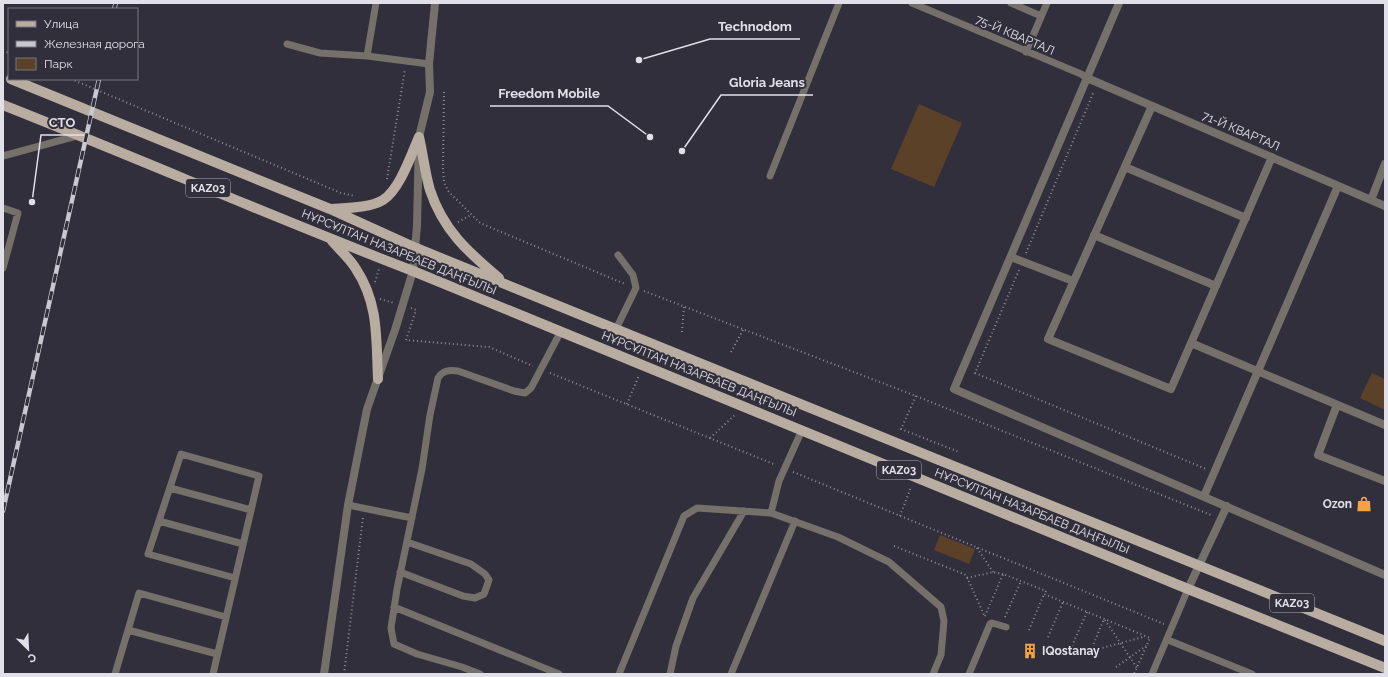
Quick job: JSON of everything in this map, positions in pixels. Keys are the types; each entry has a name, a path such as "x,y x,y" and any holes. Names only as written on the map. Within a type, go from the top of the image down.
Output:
{"main road":[{"name":"НҰРСҰЛТАН НАЗАРБАЕВ ДАҢҒЫЛЫ","path":"12,80 330,209 416,248"},
{"name":"НҰРСҰЛТАН НАЗАРБАЕВ ДАҢҒЫЛЫ","path":"3,104 331,240 413,271 562,331 1188,589 1385,668"},
{"path":"330,209 360,207 382,200 398,183 419,137"},
{"path":"419,137 430,190 448,228 470,254 506,284"},
{"path":"331,240 355,268 364,282 370,296 376,326 378,378"},
{"name":"KАZ03","path":"416,248 506,284"},
{"name":"НҰРСҰЛТАН НАЗАРБАЕВ ДАҢҒЫЛЫ","path":"506,284 1385,641"}],"street":[{"path":"324,674 348,505 367,409 395,330 413,271 416,248 419,137 430,92 429,64 435,3"},
{"path":"1119,3 954,389 1385,575"},
{"name":"71-Й КВАРТАЛ","path":"1087,78 1385,206"},
{"path":"1152,106 1048,339 1171,389 1272,157"},
{"path":"1370,200 1385,164"},
{"path":"1124,167 1246,218"},
{"path":"1204,496 1338,186"},
{"path":"1094,235 1216,286"},
{"path":"1011,257 1074,282"},
{"path":"1191,343 1385,425"},
{"path":"1337,405 1318,455 1385,481"},
{"path":"1188,589 1227,506"}],"lane":[{"path":"367,56 376,3"},
{"path":"770,176 839,3"},
{"name":"75-Й КВАРТАЛ","path":"912,3 921,5 1026,52 1081,74 1087,78"},
{"path":"1011,3 1041,16"},
{"path":"1026,52 1047,3"},
{"path":"287,44 320,53 367,56 429,64"},
{"path":"3,156 80,135"},
{"path":"3,208 18,213 3,268"},
{"path":"616,328 636,288 633,275 618,255"},
{"path":"480,674 462,667 417,654 394,644 391,628 400,572 422,469 430,415 438,378 441,373 448,370 458,371 514,391 524,393 531,388 562,331"},
{"path":"771,513 778,481 802,430"},
{"path":"213,674 259,476 180,454 148,554 235,578"},
{"path":"170,488 251,510"},
{"path":"348,505 412,518"},
{"path":"619,674 684,516 697,508 771,513 838,537 889,562 942,607 944,621 942,655 933,674"},
{"path":"670,674 676,646 693,598 744,511"},
{"path":"159,521 243,544"},
{"path":"731,674 795,521"},
{"path":"400,572 463,596 475,598 484,594 489,580 485,574 471,564 407,542"},
{"path":"1152,674 1168,640 1188,589"},
{"path":"115,674 139,593 226,617"},
{"path":"394,607 559,674"},
{"path":"969,674 990,624 1005,623"},
{"path":"128,630 217,654"},
{"path":"1168,640 1252,674"}],"path":[{"path":"386,185 406,61"},
{"path":"73,80 341,193 355,196"},
{"path":"444,92 444,182 448,190 480,223 636,288 916,396 1221,519"},
{"path":"448,228 471,214"},
{"path":"382,259 370,296 416,310 406,340"},
{"path":"682,332 684,306"},
{"path":"731,352 743,329"},
{"path":"627,404 643,365"},
{"path":"916,396 901,429 959,452"},
{"path":"710,438 744,406"},
{"path":"900,516 910,487"},
{"path":"344,674 365,508"},
{"path":"894,546 966,575 985,617 1003,574"},
{"path":"976,547 993,572"},
{"path":"967,578 993,572 1003,574 1046,591 1029,630"},
{"path":"1005,623 1021,581"},
{"path":"1044,594 1150,638 1134,674"},
{"path":"1048,637 1063,602"},
{"path":"1072,646 1087,612"},
{"path":"1104,619 1137,668"},
{"path":"1089,655 1104,619"},
{"path":"1091,651 1144,636"},
{"path":"1116,667 1147,646"}],"green space":[{"path":"919,104 962,123 934,187 891,169"},
{"path":"1372,373 1385,379 1385,410 1360,398"},
{"path":"940,535 975,549 969,564 934,550"}],"railway":[{"path":"114,8 116,3"},
{"path":"3,511 99,80"}],"place":[{"name":"Technodom","path":"639,60"},
{"name":"Freedom Mobile","path":"650,137"},
{"name":"Gloria Jeans","path":"682,151"},
{"name":"СТО","path":"32,202"},
{"name":"Ozon","path":"1364,504"},
{"name":"IQostanay","path":"1030,651"}]}
